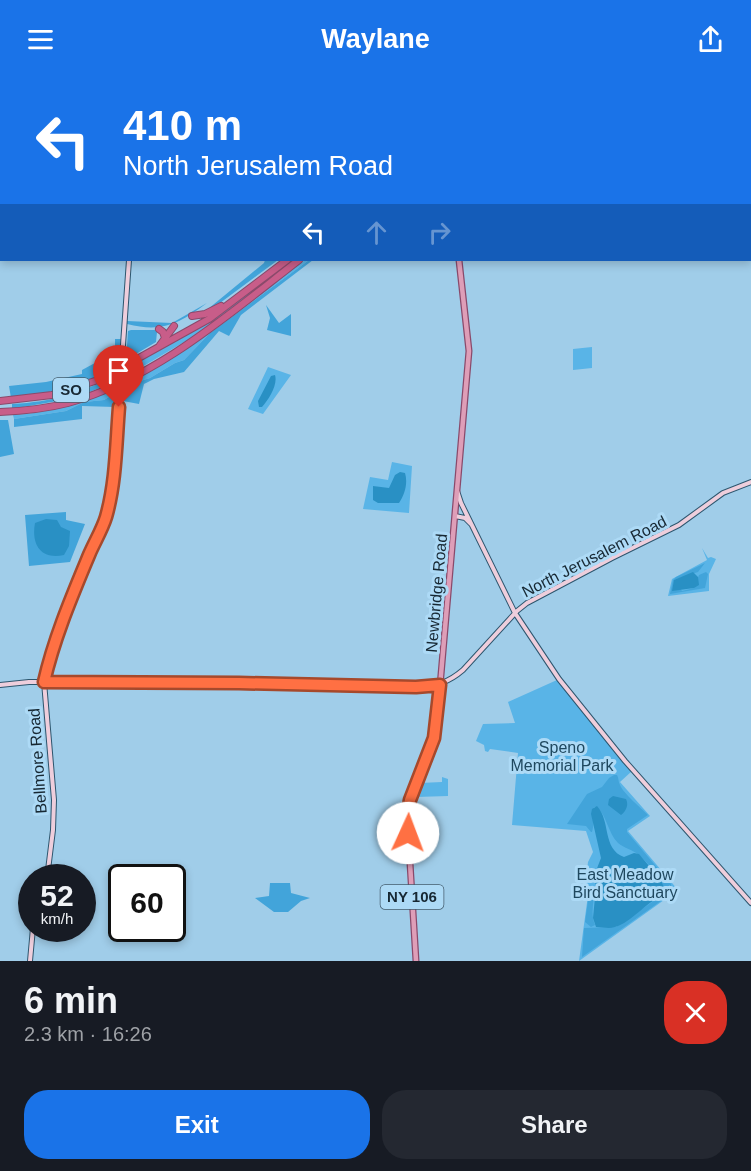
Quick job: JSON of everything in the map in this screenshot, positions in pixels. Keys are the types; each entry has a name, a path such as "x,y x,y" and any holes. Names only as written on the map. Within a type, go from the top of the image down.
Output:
{"highway":[{"name":"SO","path":"0,401 38,398 74,389 100,379 209,319 286,261"},
{"name":"SO","path":"0,412 40,409 68,403 105,390 203,333 298,261"},
{"path":"192,316 240,296"},
{"path":"152,352 162,344 174,326"},
{"path":"159,329 165,338"}],"main road":[{"name":"Bellmore Road","path":"49,864 54,800 44,682 48,664 75,590 97,534 105,521 112,489 129,261"},
{"name":"Newbridge Road","path":"416,961 408,811 411,796 436,732 470,351 459,261"},
{"name":"North Jerusalem Road","path":"440,685 463,670 515,613 534,599 680,525 723,493 751,482"},
{"path":"457,490 461,503 515,613 559,679 614,748 751,903"},
{"path":"455,516 465,518 472,525"},
{"path":"0,685 44,682 416,687 440,685"},
{"path":"30,961 32,942"}],"green space":[{"path":"290,261 295,261 191,338 125,377 125,369 211,321"},
{"path":"304,261 308,261 210,333 184,360 150,378 124,386 183,351"},
{"path":"592,347 592,368 573,370 573,349"},
{"path":"268,367 291,375 263,414 248,409"},
{"path":"117,388 117,392 104,400 84,402 66,411 14,419 13,415 66,406"},
{"path":"392,462 412,466 409,513 363,509 370,477 388,480"},
{"path":"702,548 708,558 716,559 709,574 709,591 668,596 672,579 707,560"},
{"path":"557,680 632,771 620,782 650,816 628,831 678,890 579,961 589,888 585,887 588,862 593,852 586,831 512,825 518,753 490,749 488,752 485,751 484,745 476,741 483,724 515,723 508,702"},
{"path":"442,777 448,779 448,796 416,797 420,783 442,782"}],"shaded area":[{"path":"265,261 277,261 220,303 208,309"},
{"path":"308,261 312,261 241,315 229,336 219,331 184,372 154,379 144,384 139,404 123,401 124,386 150,378 184,360 210,333"},
{"path":"207,303 170,325 139,327 127,324 127,321 172,323"},
{"path":"266,305 279,323 291,314 291,336 267,330 270,318"},
{"path":"155,330 157,332 156,342 126,360 128,331"},
{"path":"115,339 121,339 118,363 96,377 68,387 11,398 9,386 46,382 82,374 82,370 115,352"},
{"path":"117,375 117,381 74,398 12,409 12,404 66,396"},
{"path":"275,375 272,392 262,407 259,407 258,401 271,376"},
{"path":"117,392 115,407 82,406 82,419 14,427 14,419 66,411 84,402 104,400"},
{"path":"0,420 8,420 14,454 0,457"},
{"path":"400,472 405,473 406,481 399,503 378,503 373,500 373,486 389,488 395,475"},
{"path":"66,512 66,520 85,524 70,562 29,566 25,515"},
{"path":"46,519 57,520 61,527 70,531 69,546 64,555 49,555 39,549 36,544 35,523"},
{"path":"705,563 698,572 674,580 682,591 694,588 699,575 706,572 708,574 705,588 670,594 673,580 676,577"},
{"path":"693,572 698,577 699,585 694,588 672,591 674,580"},
{"path":"614,775 617,775 619,784 625,792 648,815 627,829 627,832 671,884 672,891 582,957 584,928 616,927 658,898 665,889 643,858 618,843 597,807 593,810 592,832 586,826 567,824 587,794 602,787"},
{"path":"613,796 626,799 626,808 621,815 608,805 609,799"},
{"path":"597,806 604,819 612,848 624,857 634,853 639,854 660,879 665,889 662,896 621,925 613,928 596,927 593,918 596,887 594,876 601,858 591,814 592,809"},
{"path":"270,883 290,883 291,893 310,898 301,901 288,912 274,912 255,898 269,896"},
{"path":"587,884 590,889 596,885 593,911 595,925 591,927 585,922 589,893"}],"route":[{"path":"119,407 112,489 105,521 97,534 75,590 48,664 44,682 416,687 440,685 436,732 410,800 408,833"}],"park label":[{"name":"Speno Memorial Park","path":"562,756"},
{"name":"East Meadow Bird Sanctuary","path":"625,883"}]}
